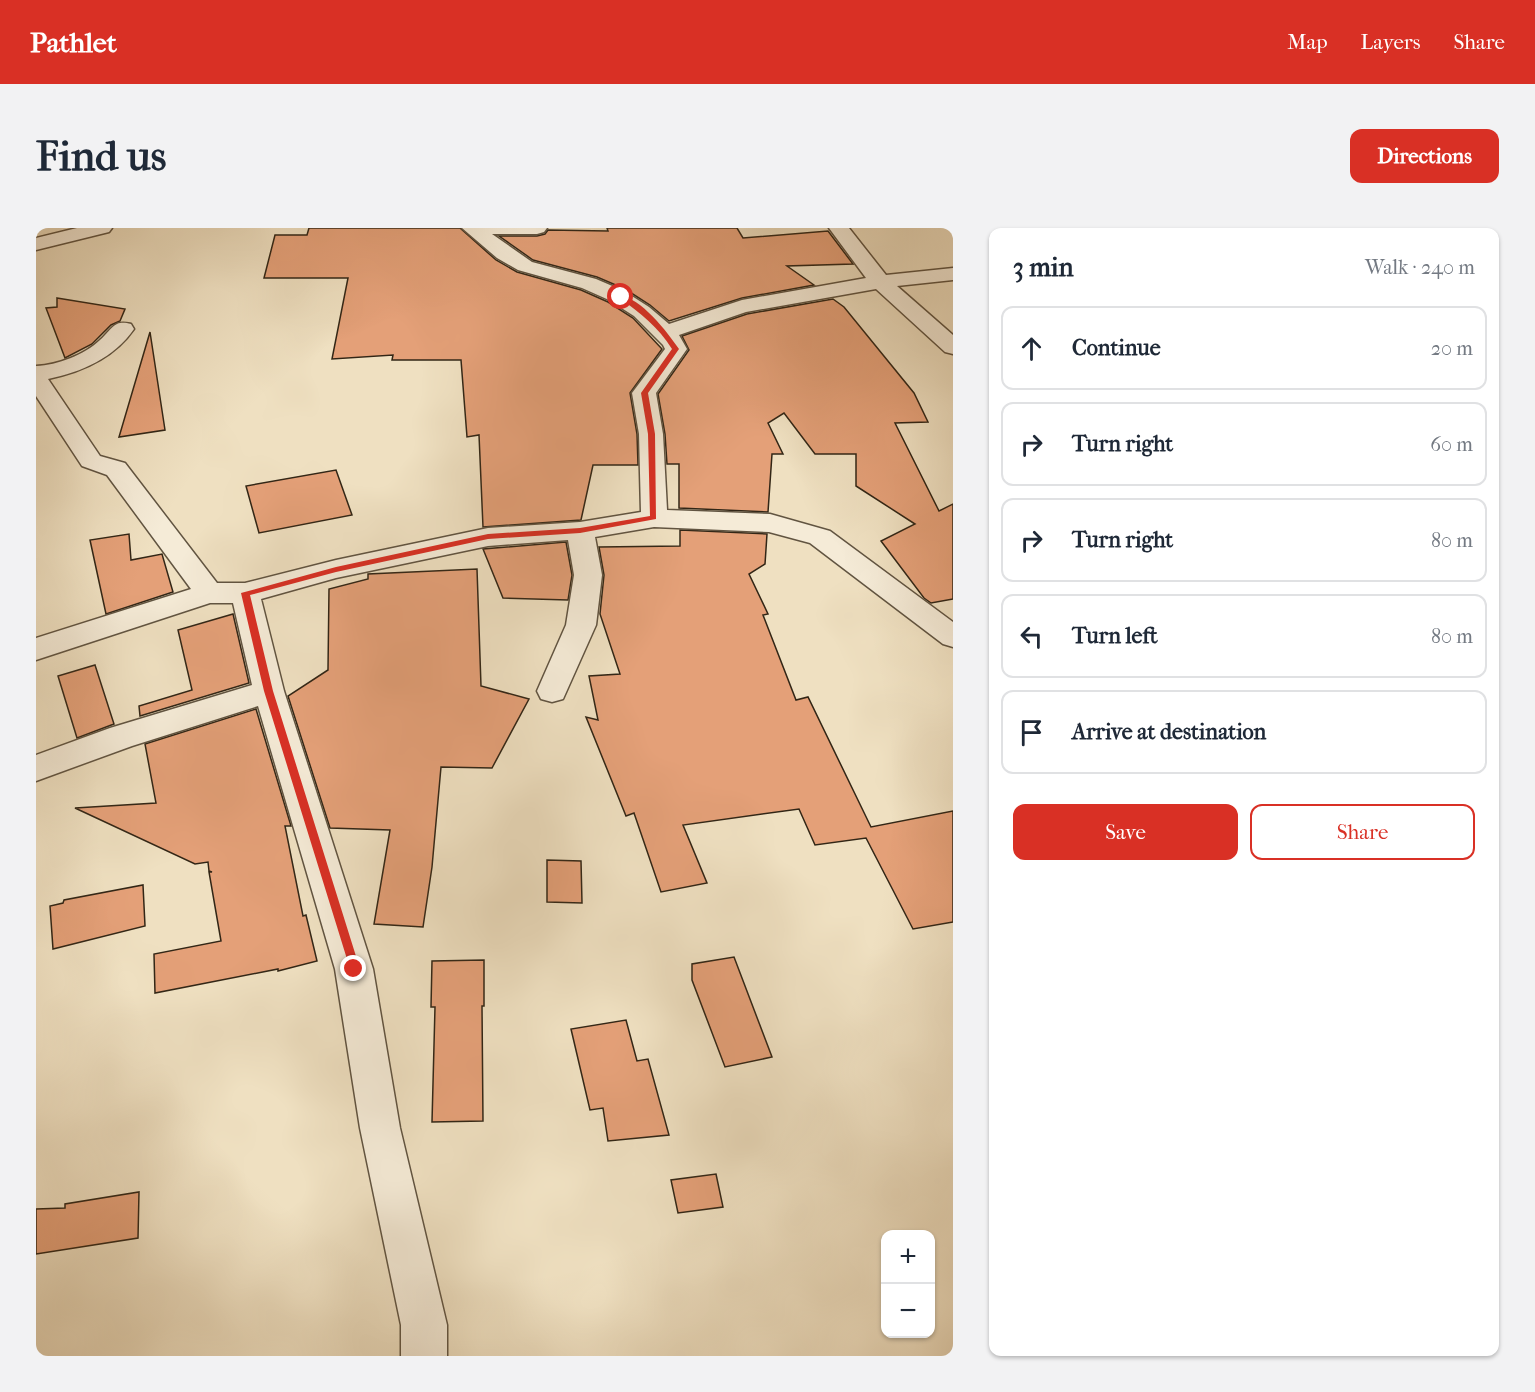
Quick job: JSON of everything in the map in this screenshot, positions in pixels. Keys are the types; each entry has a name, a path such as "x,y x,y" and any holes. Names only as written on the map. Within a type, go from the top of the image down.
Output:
{"street":[{"path":"36,244 102,228"},
{"path":"472,228 509,257 524,265 553,276 574,279 621,297 643,311 665,333 676,349 644,393 651,434 654,518"},
{"path":"489,228 537,228"},
{"path":"839,228 880,282 953,347"},
{"path":"665,333 742,306 880,282 953,274"},
{"path":"36,373 53,371 96,354 106,348 123,329"},
{"path":"36,378 91,461 116,469 209,593"},
{"path":"36,649 209,593 245,593 336,569 488,537 580,531 654,518 770,523 820,537 953,637"},
{"path":"552,691 581,625 588,575 580,531"},
{"path":"245,593 269,691 354,969 380,1128 424,1325 424,1356"},
{"path":"36,768 121,737 269,691"}],"building":[{"path":"309,228 460,228 496,260 517,272 581,290 608,302 633,318 662,349 630,393 637,434 638,465 593,465 581,520 483,527 479,435 467,437 461,360 392,360 393,355 332,359 348,278 264,278 275,235 307,235"},
{"path":"607,228 737,228 743,238 828,231 853,264 787,266 814,285 742,298 669,321 625,289 597,277 533,260 499,236 537,236 545,234 548,230 608,231"},
{"path":"57,298 125,309 120,321 111,325 92,344 65,358 46,308 57,307"},
{"path":"833,299 844,307 914,393 928,422 895,423 939,511 953,504 953,599 931,603 924,598 881,541 915,524 856,486 856,454 815,454 784,413 768,423 783,454 772,454 768,512 679,508 679,464 667,464 665,434 658,394 689,350 682,336 747,314"},
{"path":"150,332 165,430 119,437"},
{"path":"336,470 352,515 259,533 246,486"},
{"path":"680,530 767,534 765,564 749,574 768,614 763,615 796,700 808,697 871,827 953,811 953,922 913,929 866,838 815,845 799,809 683,825 707,883 661,892 634,813 626,816 586,717 598,720 589,676 620,674 600,614 604,575 599,547 680,546"},
{"path":"129,534 131,560 162,554 173,592 106,614 90,540"},
{"path":"566,542 572,575 568,600 503,598 483,549"},
{"path":"477,569 481,686 529,699 492,768 441,767 432,867 423,927 374,924 390,830 330,828 288,696 328,670 329,589 368,579 368,574"},
{"path":"233,614 249,683 140,716 139,706 192,690 178,630"},
{"path":"95,665 114,724 77,738 58,676"},
{"path":"256,709 291,826 285,826 303,916 306,915 317,961 278,971 278,969 155,993 154,954 221,941 209,872 212,872 209,871 208,862 195,864 75,808 156,803 145,744"},
{"path":"547,860 581,861 582,903 547,902"},
{"path":"143,885 145,926 53,949 50,906 63,903 64,900"},
{"path":"734,957 772,1057 725,1067 692,980 692,964"},
{"path":"484,960 483,1121 432,1122 435,1007 431,1007 432,961"},
{"path":"626,1020 637,1061 648,1059 669,1135 608,1141 603,1108 590,1110 571,1029"},
{"path":"716,1174 723,1207 678,1213 671,1180"},
{"path":"139,1192 138,1238 36,1254 36,1209 65,1208 65,1204"}],"route":[{"path":"354,969 297,790 269,691 245,593 336,569 488,537 580,531 654,518 651,434 644,393 645,388 676,349 665,333 643,311 621,297"}]}
